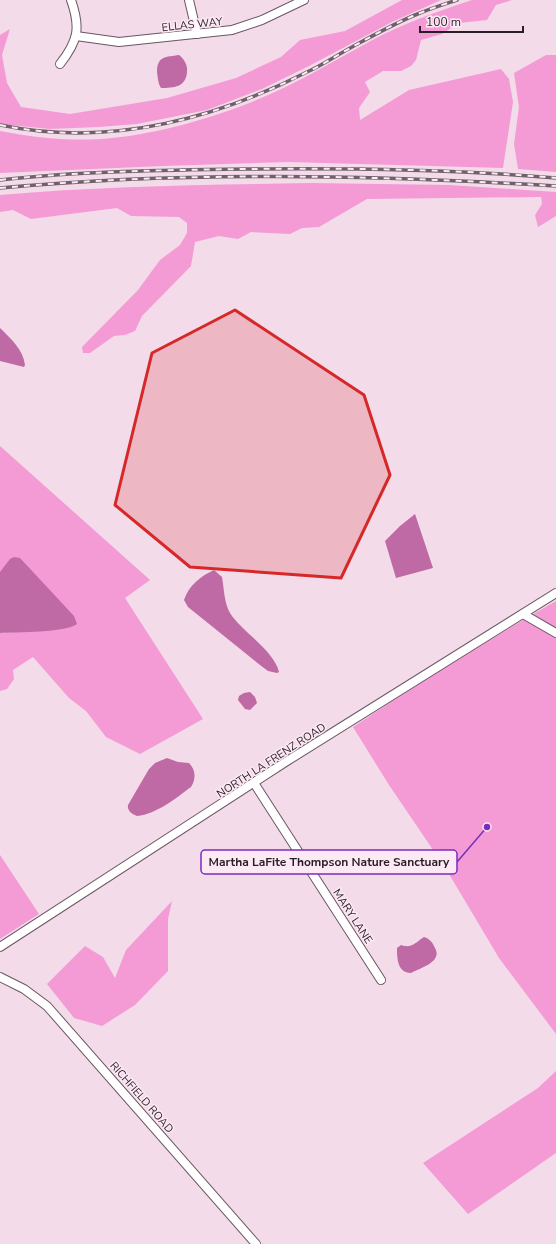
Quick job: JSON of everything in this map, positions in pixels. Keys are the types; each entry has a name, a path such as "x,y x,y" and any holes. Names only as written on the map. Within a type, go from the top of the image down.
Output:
{"street":[{"path":"60,64 71,50 76,36 75,13 71,0"},
{"path":"189,0 197,34"},
{"name":"ELLAS WAY","path":"76,36 119,42 232,30 248,26 301,1"},
{"name":"NORTH LA FRENZ ROAD","path":"0,947 556,593"},
{"path":"523,614 556,633"},
{"name":"MARY LANE","path":"254,784 381,980"},
{"name":"RICHFIELD ROAD","path":"0,977 36,997 58,1017 256,1244"}],"highlighted area":[{"path":"235,310 364,395 390,475 341,578 190,567 115,505 152,353"}],"shaded area":[{"path":"402,0 441,0 392,22 262,89 207,110 137,124 99,127 50,129 0,124 0,35 10,29 2,55 7,83 21,107 70,114 167,98 236,78 281,57 300,40 345,31"},
{"path":"472,0 512,0 496,5 487,20 459,23 442,34 421,40 416,60 411,66 401,71 383,71 365,82 370,92 359,108 360,120 409,90 501,69 509,79 513,102 503,168 289,162 0,173 0,131 27,136 84,140 112,138 153,132 174,127 237,108 275,92 384,34 439,11"},
{"path":"179,55 184,60 187,67 184,81 182,84 175,87 161,88 157,72 159,63 163,58"},
{"path":"546,55 556,55 556,172 518,169 514,144 519,107 514,73"},
{"path":"311,183 449,185 556,192 556,216 538,227 535,215 542,204 541,197 367,199 319,227 302,228 290,234 251,232 238,239 219,236 195,242 191,266 142,316 135,331 125,335 114,336 90,353 83,353 82,347 138,290 160,260 180,245 187,233 187,223 179,217 131,216 117,208 31,219 13,210 0,212 0,195 116,188"},
{"path":"0,328 19,349 24,359 24,367 0,361"},
{"path":"0,446 150,580 125,598 203,719 140,754 106,737 86,711 69,698 33,657 13,670 14,679 7,689 0,691 0,633 59,629 74,626 0,572"},
{"path":"415,514 433,568 396,578 385,541"},
{"path":"14,557 20,558 74,616 77,624 71,627 52,631 0,633 0,572 10,559"},
{"path":"214,570 222,577 225,600 230,613 235,620 271,656 279,672 268,671 188,607 184,600 192,585 200,578"},
{"path":"556,601 556,1034 499,958 446,869 389,785 353,727 453,662"},
{"path":"250,692 255,697 257,703 250,710 245,709 238,700 239,696"},
{"path":"167,758 178,762 189,763 193,769 194,775 194,781 191,787 159,809 144,815 137,816 133,814 129,811 128,805 149,769 155,763"},
{"path":"0,855 39,914 0,939"},
{"path":"172,901 168,919 168,971 135,1005 102,1026 74,1018 47,984 85,946 103,957 115,978 126,950"},
{"path":"424,937 430,940 433,944 437,953 436,957 425,967 411,973 406,972 400,967 397,956 397,948 401,945 411,946"},
{"path":"556,1071 556,1153 468,1214 423,1163 538,1088"}],"railway":[{"path":"0,125 40,131 80,133 119,131 158,125 196,116 234,104 271,89 319,66 403,20 429,9 457,0"},
{"path":"0,180 124,172 286,169 441,171 556,178"},
{"path":"0,188 139,179 278,176 417,179 556,186"}],"place":[{"name":"Martha LaFite Thompson Nature Sanctuary","path":"487,827"}]}
